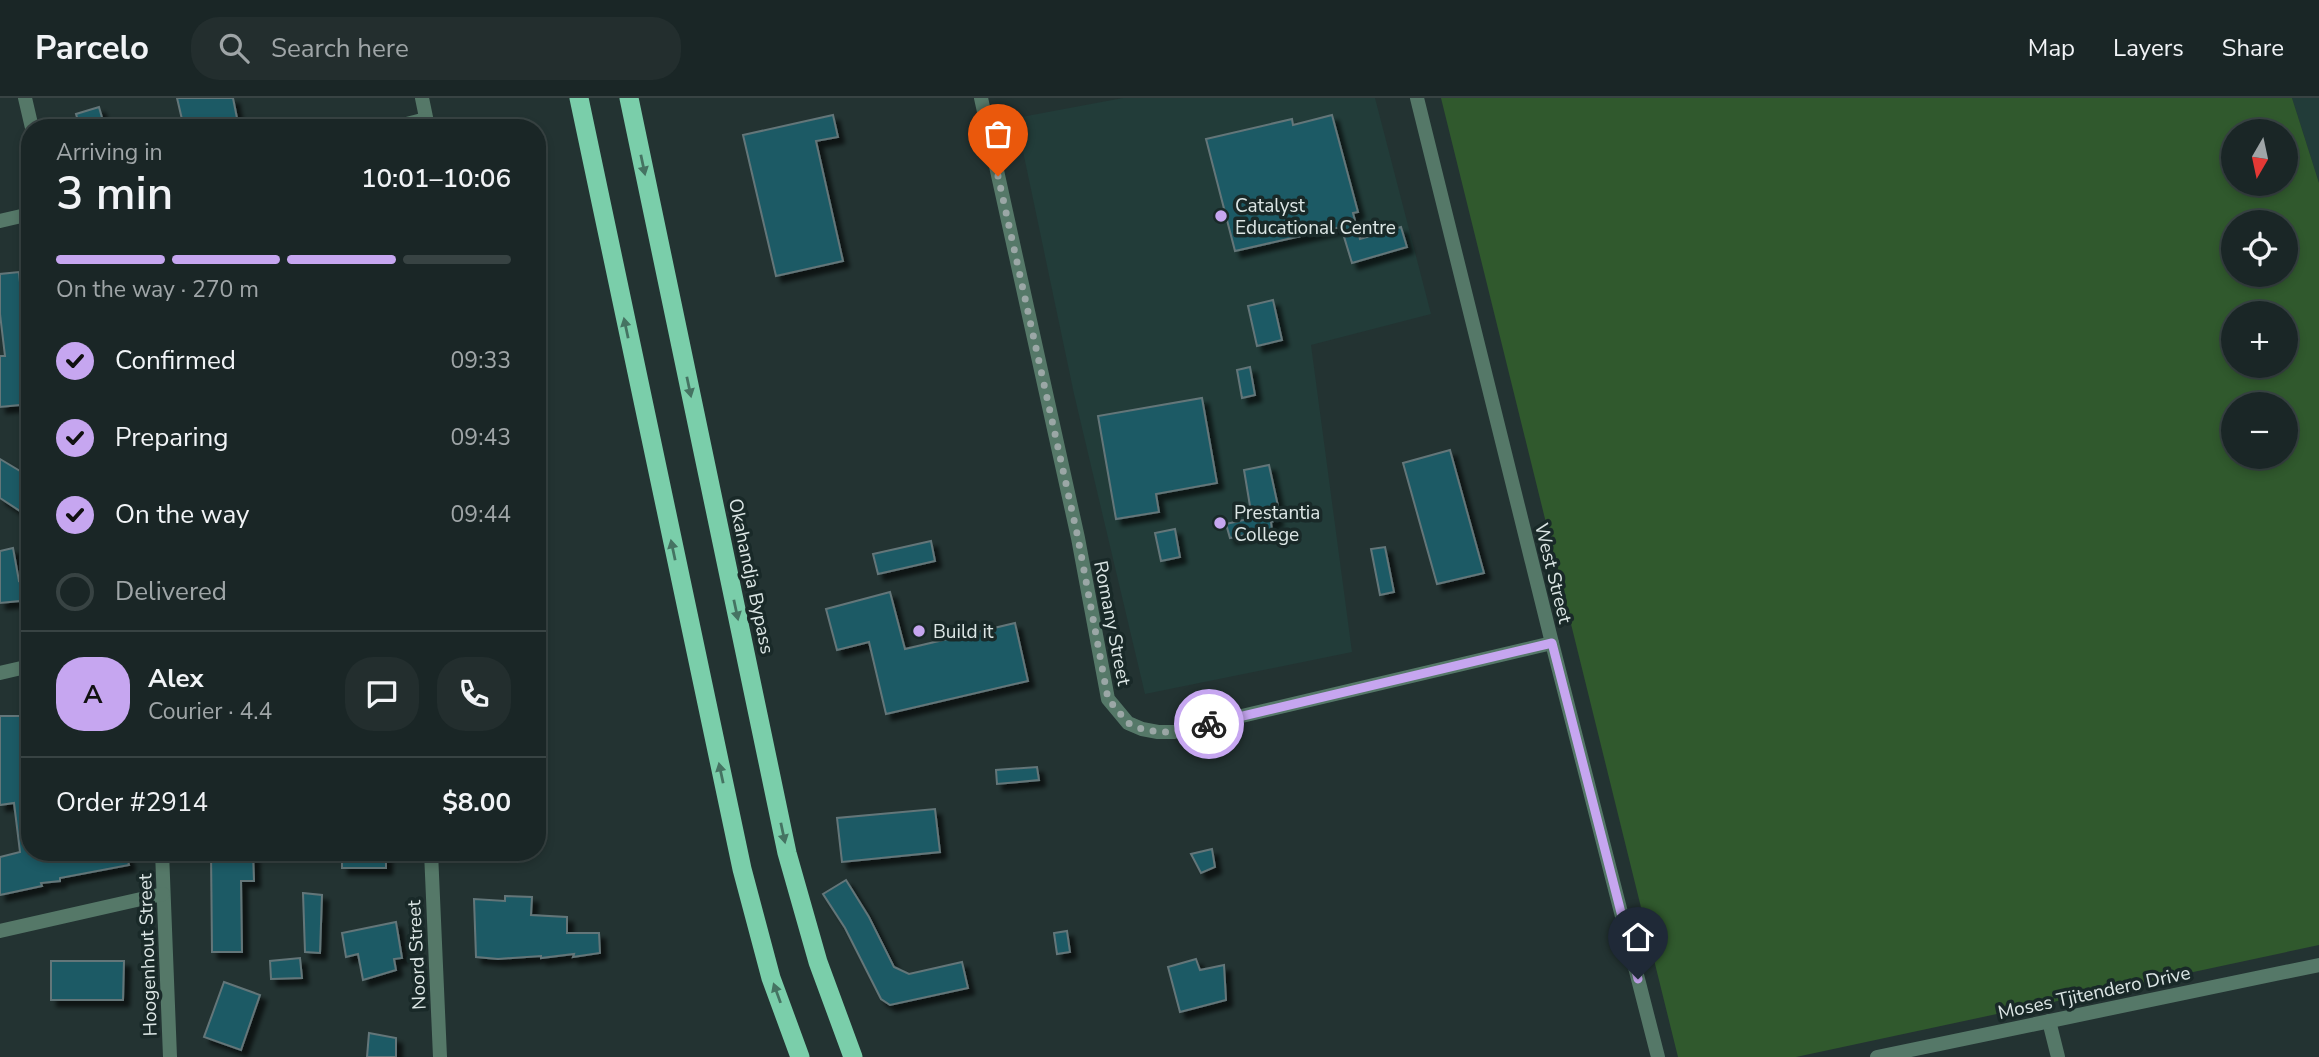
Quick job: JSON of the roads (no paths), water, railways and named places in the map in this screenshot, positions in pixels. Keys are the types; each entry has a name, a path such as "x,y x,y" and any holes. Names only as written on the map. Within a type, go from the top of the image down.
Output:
{"highway":[{"path":"579,98 742,869 771,978 800,1057"},
{"name":"Okahandja Bypass","path":"629,98 787,853 818,962 853,1057"}],"street":[{"path":"25,98 30,119"},
{"path":"422,98 426,119"},
{"name":"Romany Street","path":"981,98 1078,538 1108,699 1123,718 1142,729 1174,732 1552,643"},
{"name":"West Street","path":"1417,98 1658,1057"},
{"path":"0,220 21,216"},
{"path":"0,673 21,668"},
{"name":"Hoogenhout Street","path":"162,861 170,1057"},
{"name":"Noord Street","path":"431,861 440,1057"},
{"path":"0,931 163,894"},
{"name":"Moses Tjitendero Drive","path":"1877,1057 2319,965"},
{"path":"2049,1021 2058,1057"}],"place":[{"name":"Catalyst Educational Centre","path":"1221,216"},
{"name":"Prestantia College","path":"1220,523"},
{"name":"Build it","path":"919,631"}]}
